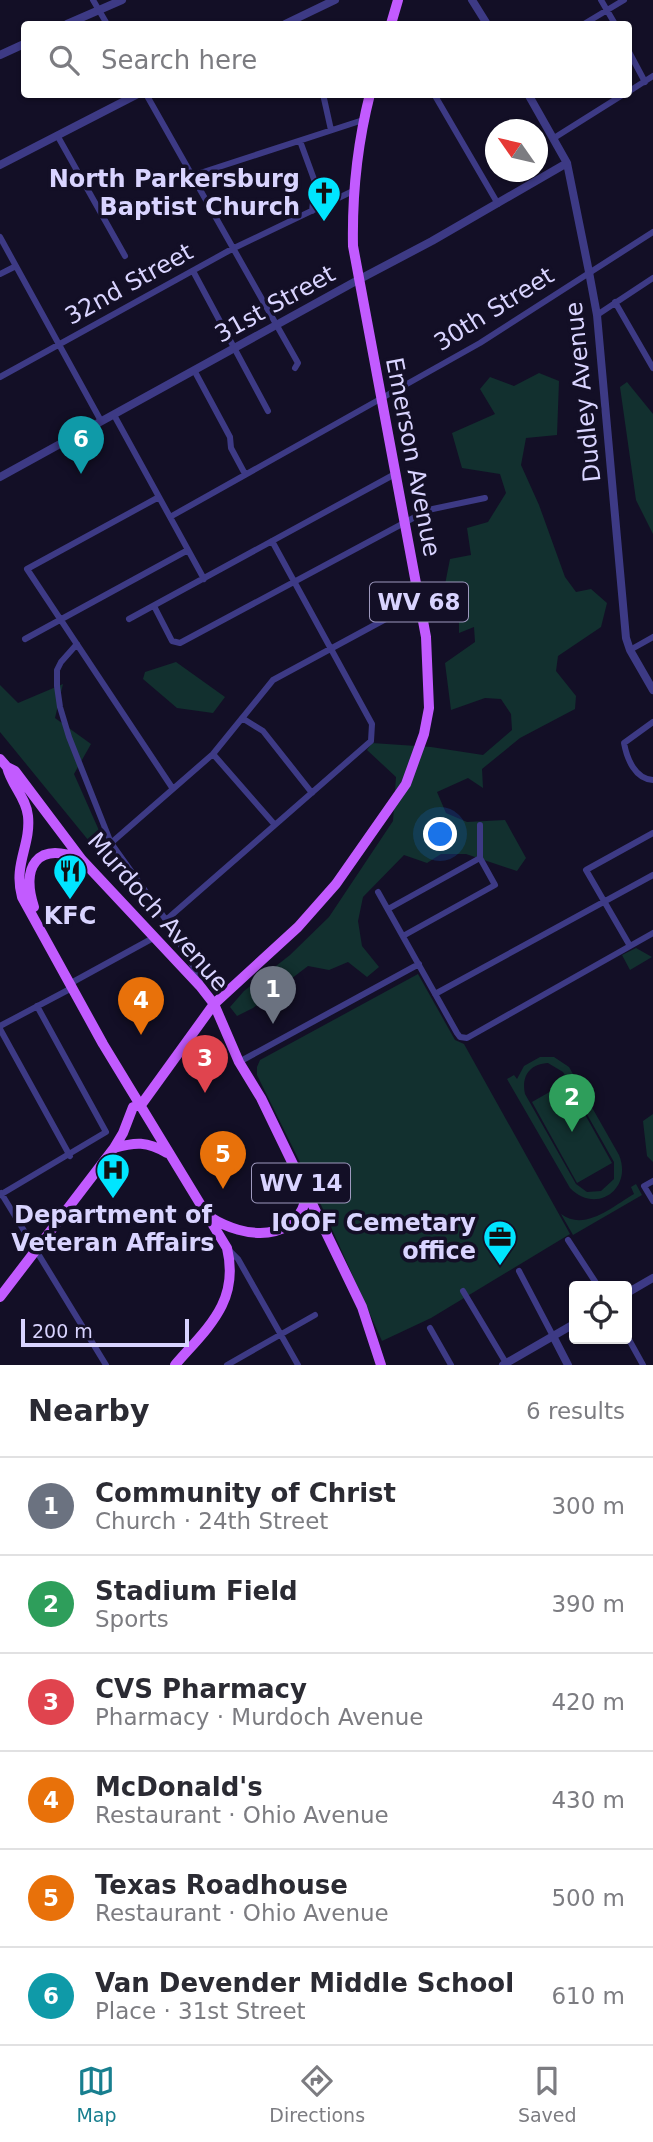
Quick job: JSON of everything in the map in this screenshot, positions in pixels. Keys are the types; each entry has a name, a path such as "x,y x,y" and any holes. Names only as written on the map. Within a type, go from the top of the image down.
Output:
{"main road":[{"path":"392,21 398,0"},
{"name":"Emerson Avenue","path":"214,1004 316,909 359,854 406,784 416,761 429,708 427,645 353,246 353,191 363,120 369,98"},
{"name":"Murdoch Avenue","path":"3,763 26,807"},
{"name":"Murdoch Avenue","path":"3,763 15,771 82,860 214,1004 239,1062 261,1098 362,1307 381,1365"},
{"path":"26,807 48,818"},
{"path":"26,807 28,828 20,861 19,885 22,897 75,981 103,1044 227,1248 230,1276 224,1304 219,1315 175,1365"},
{"path":"34,919 34,907 27,883 35,863 52,853 68,854 82,860"},
{"name":"WV 68","path":"141,1105 214,1004"},
{"path":"0,1297 141,1116 141,1105"},
{"path":"114,1148 143,1142 169,1154"},
{"path":"208,1216 239,1231 275,1232 288,1226 299,1216 307,1194"}],"street":[{"path":"93,0 105,21"},
{"path":"74,21 122,0"},
{"path":"312,0 317,9"},
{"path":"291,21 335,0"},
{"path":"472,0 485,21"},
{"path":"601,0 613,21"},
{"path":"588,21 624,0"},
{"path":"0,55 21,45"},
{"path":"632,58 645,82"},
{"path":"632,90 653,76"},
{"path":"0,165 130,98"},
{"path":"148,98 298,363 295,368"},
{"path":"324,98 331,130"},
{"path":"436,98 498,205"},
{"name":"Dudley Avenue","path":"530,98 567,163 597,314 626,638 653,690"},
{"path":"554,138 618,98"},
{"path":"191,176 363,120"},
{"path":"57,135 125,256"},
{"path":"300,141 315,181 312,211"},
{"name":"31st Street","path":"0,478 498,205 567,163"},
{"name":"32nd Street","path":"0,377 232,249 353,191"},
{"name":"30th Street","path":"170,517 480,343 653,232"},
{"path":"0,237 102,421"},
{"path":"0,274 16,266"},
{"path":"193,271 268,411"},
{"path":"597,314 653,278"},
{"path":"615,302 653,368"},
{"path":"194,370 230,437 231,449 245,474"},
{"path":"114,415 204,579"},
{"path":"129,619 395,474"},
{"path":"159,497 27,569 173,789"},
{"path":"154,606 172,641 180,643 428,510 485,498"},
{"path":"166,920 368,745 373,732 272,541"},
{"path":"25,639 188,550"},
{"path":"111,843 213,754 273,680 419,601"},
{"path":"630,650 653,636"},
{"path":"77,644 57,670 60,707 69,737 111,843 166,920 200,978 200,986"},
{"path":"242,718 263,731 312,793"},
{"path":"653,722 624,743 626,755 639,776 653,779"},
{"path":"213,754 275,825"},
{"path":"403,936 495,885 480,858 480,825"},
{"path":"629,946 586,870 653,833"},
{"path":"388,909 480,858"},
{"path":"435,994 653,875"},
{"path":"378,892 457,1033 467,1038 653,933"},
{"path":"70,1156 0,1027 68,989 75,981 155,937"},
{"path":"239,1062 419,964"},
{"path":"37,1006 107,1132 1,1194 106,1365"},
{"path":"653,1181 644,1186 653,1201"},
{"path":"568,1240 594,1281"},
{"path":"227,1248 238,1259 298,1365"},
{"path":"519,1270 568,1365"},
{"path":"632,1290 653,1278"},
{"path":"463,1291 509,1363 569,1327"},
{"path":"227,1365 315,1315"},
{"path":"430,1328 451,1365"},
{"path":"631,1344 643,1365"}],"green space":[{"path":"539,373 559,381 557,435 526,438 521,465 539,505 565,577 576,592 591,589 607,603 601,627 558,656 556,671 576,696 575,709 520,738 482,769 483,788 468,778 437,792 446,813 467,822 505,820 526,858 517,871 466,854 441,854 427,863 404,855 363,897 358,921 362,946 379,967 367,977 348,962 329,970 308,966 253,1008 237,1016 230,1007 244,991 290,955 329,917 393,821 396,777 367,750 372,743 431,747 483,755 512,730 511,714 501,699 485,698 451,710 445,663 475,642 474,627 459,633 459,610 440,610 450,559 471,555 467,528 488,522 506,493 500,474 462,468 452,433 495,414 480,389 490,377 514,386"},
{"path":"627,382 653,414 653,534 636,500 620,387"},
{"path":"176,662 225,697 213,713 177,708 143,679 145,672"},
{"path":"63,684 55,718 91,744 74,774 101,835 146,897 142,906 0,732 0,685 18,703"},
{"path":"636,948 652,957 630,970 622,955"},
{"path":"418,974 455,1040 464,1044 570,1234 431,1318 382,1341 322,1207 257,1075 257,1067 260,1060"},
{"path":"540,1057 554,1057 569,1067 619,1155 621,1178 617,1188 610,1194 591,1199 580,1196 570,1188 507,1079 514,1075 517,1079 524,1066","holes":["548,1063 563,1072 614,1162 614,1179 601,1191 587,1192 576,1184 525,1094 524,1082 528,1072 536,1066"]},
{"path":"567,1082 612,1163 577,1183 532,1102"},
{"path":"653,1114 653,1162 647,1156 643,1121"},
{"path":"636,1184 642,1195 573,1235 561,1214 580,1220 599,1215 634,1194 631,1187"}],"place":[{"name":"North Parkersburg Baptist Church","path":"324,223"},
{"name":"Van Devender Middle School","path":"81,474"},
{"name":"KFC","path":"70,901"},
{"name":"Community of Christ","path":"273,1024"},
{"name":"McDonald's","path":"141,1035"},
{"name":"CVS Pharmacy","path":"205,1093"},
{"name":"Stadium Field","path":"572,1132"},
{"name":"Texas Roadhouse","path":"223,1189"},
{"name":"Department of Veteran Affairs","path":"113,1200"},
{"name":"IOOF Cemetary office","path":"500,1267"}]}
